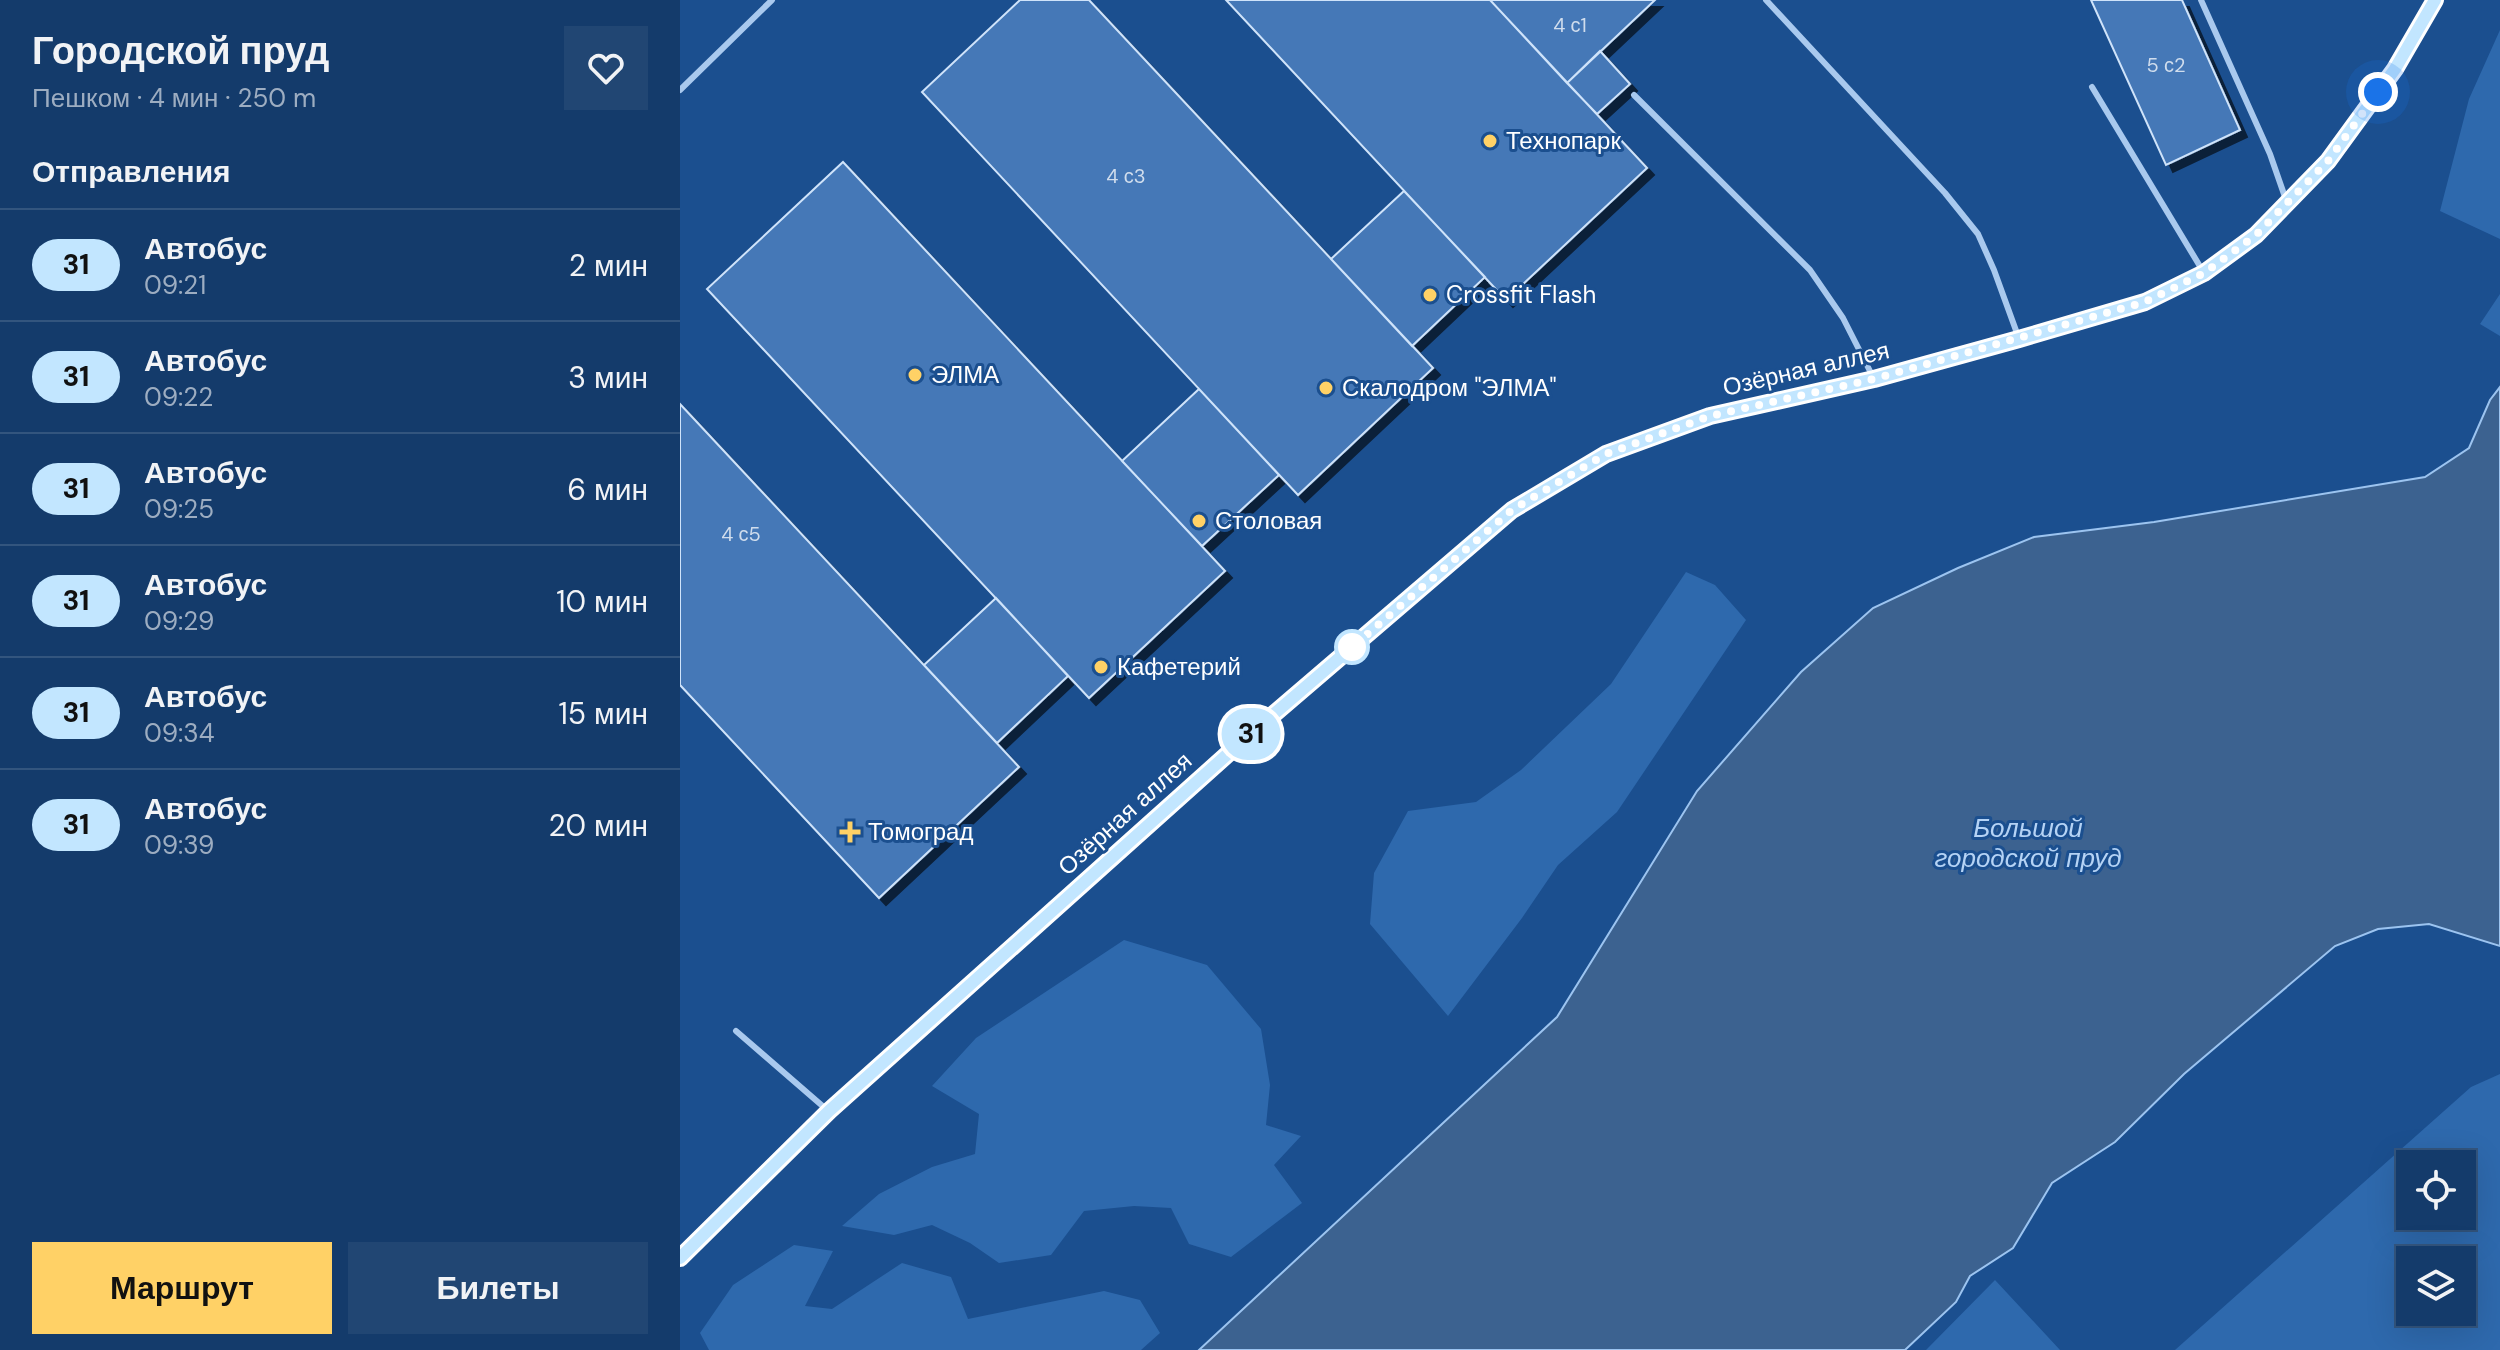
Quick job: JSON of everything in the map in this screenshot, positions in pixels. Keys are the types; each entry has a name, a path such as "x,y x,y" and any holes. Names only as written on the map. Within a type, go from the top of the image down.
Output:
{"street":[{"name":"Озёрная аллея","path":"680,1258 829,1111 1240,743 1512,510 1606,454 1710,416 1874,379 2019,339 2145,302 2204,273 2256,235 2328,161 2395,69 2435,0"}],"lane":[{"path":"680,90 772,0"},
{"path":"1766,0 1945,193 1978,234 2019,339"},
{"path":"2201,0 2270,154 2287,203"},
{"path":"2092,87 2204,273"},
{"path":"1634,95 1810,270 1843,318 1874,379"},
{"path":"736,1031 829,1111"}],"shaded area":[{"path":"2500,30 2500,239 2440,211 2469,99"},
{"path":"2500,294 2500,336 2480,324"},
{"path":"1686,572 1715,585 1746,620 1617,812 1558,865 1448,1016 1370,924 1374,873 1408,811 1476,802 1521,770 1611,684"},
{"path":"1124,940 1207,965 1261,1029 1270,1085 1266,1125 1301,1136 1274,1165 1302,1203 1231,1257 1189,1244 1171,1208 1134,1206 1084,1211 1051,1255 999,1263 970,1243 932,1225 894,1235 842,1226 879,1194 932,1167 975,1154 979,1114 932,1086 976,1038"},
{"path":"2500,1074 2500,1350 2175,1350 2396,1154 2396,1230 2476,1230 2476,1150 2400,1150 2471,1087"},
{"path":"794,1245 833,1251 805,1306 832,1309 902,1263 951,1277 968,1319 1104,1291 1140,1300 1160,1333 1141,1350 709,1350 700,1333 733,1285"},
{"path":"1995,1280 2060,1350 1926,1350"}],"water":[{"name":"Большой городской пруд","path":"2500,387 2500,946 2429,924 2378,929 2335,946 2184,1074 2115,1142 2052,1183 2013,1248 1970,1276 1956,1302 1905,1350 1199,1350 1557,1017 1697,791 1801,672 1873,608 2034,537 2154,522 2425,477 2469,448 2490,400"}],"building":[{"path":"1020,0 1089,0 1433,368 1298,495 922,92"},
{"name":"Технопарк","path":"1226,0 1490,0 1647,168 1506,300"},
{"path":"1490,0 1655,0 1567,83"},
{"path":"2091,0 2182,0 2240,130 2166,165"},
{"path":"1600,51 1630,84 1597,114 1567,83"},
{"name":"ЭЛМА","path":"843,162 1225,571 1089,698 707,289"},
{"path":"1404,191 1485,277 1412,346 1331,259"},
{"path":"1199,389 1279,475 1202,546 1122,461"},
{"path":"680,404 1019,767 879,898 680,685"},
{"path":"996,598 1068,676 997,743 924,665"}],"bus line":[{"name":"31","path":"680,1258 829,1111 1240,743 1512,510 1606,454 1710,416 1874,379 2019,339 2145,302 2204,273 2256,235 2328,161 2395,69 2435,0"}],"place":[{"name":"Технопарк","path":"1490,141"},
{"name":"Crossfit Flash","path":"1430,295"},
{"name":"ЭЛМА","path":"915,375"},
{"name":"Скалодром \"ЭЛМА\"","path":"1326,388"},
{"name":"Столовая","path":"1199,521"},
{"name":"Кафетерий","path":"1101,667"},
{"name":"Томоград","path":"850,832"}],"route":[{"path":"1352,647 1349,650 1512,510 1606,454 1710,416 1874,379 2145,302 2204,273 2256,235 2328,161 2378,92"}]}
